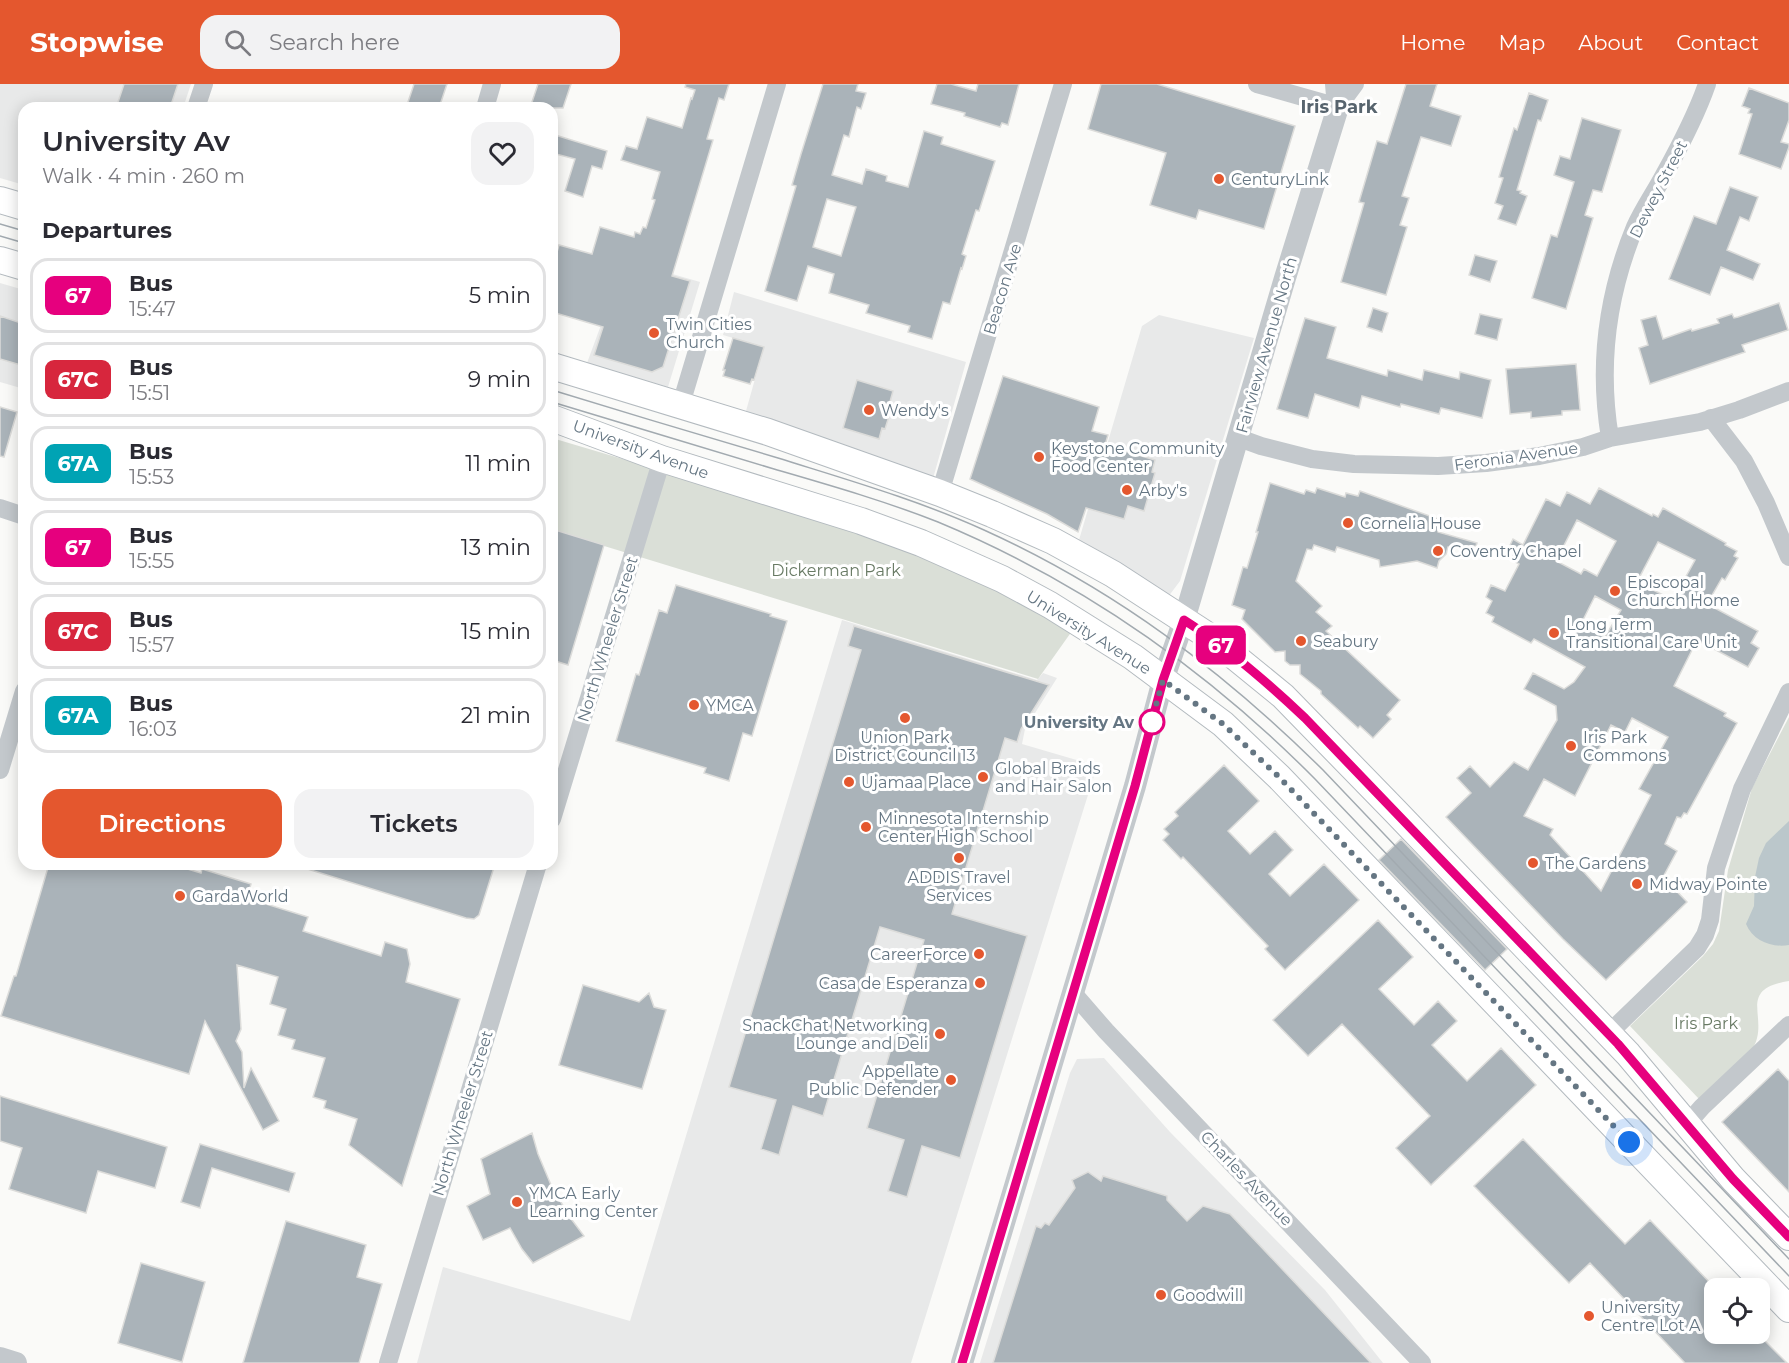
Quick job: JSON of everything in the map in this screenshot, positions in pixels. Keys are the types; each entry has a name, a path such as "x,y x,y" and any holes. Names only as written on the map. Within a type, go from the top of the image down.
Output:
{"main road":[{"path":"0,200 18,205"},
{"path":"0,260 18,265"},
{"path":"558,368 768,432 940,493 1000,517 1053,541 1113,574 1213,639 1261,677 1305,718 1609,1033 1733,1179 1789,1237"},
{"name":"University Avenue","path":"558,420 662,459 861,521 921,543 1028,592 1078,621 1132,657 1223,724 1287,786 1789,1309"}],"street":[{"path":"198,102 204,84"},
{"path":"487,102 492,84"},
{"path":"681,404 777,84"},
{"name":"Beacon Ave","path":"940,493 1063,84"},
{"path":"1257,84 1338,107 1355,84"},
{"name":"Fairview Avenue North","path":"962,1363 1135,786 1163,680 1184,620 1338,107 1336,84"},
{"name":"Dewey Street","path":"1610,438 1606,414 1606,331 1617,278 1636,226 1675,155 1707,84"},
{"name":"Feronia Avenue","path":"1239,438 1312,459 1354,464 1427,466 1486,463 1539,456 1583,447 1610,438 1711,418 1789,391"},
{"path":"1711,418 1744,461 1766,503 1789,557"},
{"name":"North Wheeler Street","path":"558,799 662,459"},
{"path":"0,508 18,514"},
{"path":"1609,1033 1697,948 1705,935 1710,920 1716,868 1727,832 1742,789 1789,692"},
{"path":"0,770 18,711"},
{"name":"North Wheeler Street","path":"388,1363 536,870"},
{"name":"Charles Avenue","path":"1073,993 1422,1363"},
{"path":"1687,1124 1789,1025"},
{"path":"0,1358 16,1363"}],"shaded area":[{"path":"0,84 191,84 185,102 18,102 18,183 0,178"},
{"path":"621,259 700,282 668,387 587,363"},
{"path":"0,283 18,288 18,387 0,382"},
{"path":"734,292 966,362 932,482 746,411 764,347 723,335"},
{"path":"1159,315 1254,338 1180,581 1168,597 1079,540 1142,326"},
{"path":"842,620 1037,680 1043,673 1057,678 1025,729 1022,744 1097,766 911,1363 417,1363 443,1267 630,1321"},
{"path":"1789,821 1789,945 1783,946 1758,939 1746,924 1754,906 1755,877 1759,858 1766,843"},
{"name":"Goodwill","path":"1104,1058 1170,1132 1325,1290 1383,1363 980,1363 1070,1073 1077,1059"}],"green space":[{"name":"Dickerman Park","path":"558,440 848,526 986,582 1072,631 1038,679 558,532"},
{"name":"Iris Park","path":"1789,717 1789,981 1772,985 1763,991 1758,999 1757,1039 1751,1051 1699,1099 1630,1026 1713,944 1719,931 1728,870 1752,788"}],"building":[{"path":"124,84 178,84 172,102 118,102"},
{"path":"414,84 447,84 441,102 408,102"},
{"path":"538,84 571,84 563,108 558,108 558,102 532,102"},
{"path":"686,84 729,84 724,100 719,98 707,139 713,140 672,276 690,281 663,367 652,372 594,355 603,327 558,314 558,249 559,245 592,254 600,227 634,237 635,232 640,234 643,227 646,228 655,200 652,199 660,172 621,160 626,146 637,149 647,117 682,128 695,90 685,87"},
{"path":"823,84 858,84 856,91 866,93 861,109 857,107 849,137 844,135 832,175 862,184 866,169 887,176 886,181 908,187 924,131 943,137 941,144 995,161 962,254 966,256 950,304 943,302 932,339 908,332 910,326 866,313 869,305 829,293 834,274 808,266 797,301 765,291 796,186 792,185","holes":["827,199 856,207 841,256 813,247"]},
{"path":"937,84 951,84 976,91 978,84 1019,84 1008,125 1002,123 1000,127 964,116 965,113 931,104"},
{"name":"CenturyLink","path":"1101,84 1157,84 1295,126 1264,229 1199,210 1196,219 1150,205 1166,153 1088,129"},
{"path":"1406,84 1437,84 1430,106 1461,116 1451,146 1421,137 1402,196 1409,198 1400,225 1407,227 1386,295 1341,282 1364,203 1359,202 1377,141 1387,144"},
{"path":"1749,88 1789,103 1789,120 1781,142 1789,144 1789,147 1781,169 1739,154 1752,114 1748,113 1750,109 1742,106"},
{"path":"1529,93 1548,100 1541,121 1538,120 1517,190 1527,196 1516,225 1498,219 1503,206 1495,203 1503,178 1499,177 1514,128 1517,130"},
{"path":"1582,118 1621,130 1602,192 1593,190 1585,215 1593,218 1566,309 1532,298 1551,235 1557,237 1574,182 1554,175 1560,156 1570,159"},
{"path":"558,136 607,151 602,169 592,166 583,197 565,191 575,159 558,155"},
{"path":"1730,187 1758,197 1749,221 1740,217 1727,250 1760,264 1753,280 1721,267 1710,295 1669,279 1694,216 1716,224"},
{"path":"1475,255 1497,261 1490,282 1469,275"},
{"path":"1779,303 1788,330 1742,345 1745,352 1650,384 1639,348 1648,345 1641,320 1656,316 1663,339 1691,329 1692,331 1719,323 1717,319 1732,314 1734,318"},
{"path":"1373,308 1388,313 1382,332 1367,327"},
{"path":"1480,314 1502,319 1497,340 1475,334"},
{"path":"0,316 18,322 18,364 0,359"},
{"path":"1305,318 1336,327 1327,358 1387,376 1388,370 1422,380 1424,370 1459,379 1460,372 1491,380 1482,418 1441,408 1439,414 1401,404 1400,407 1362,396 1359,408 1315,394 1308,418 1277,409"},
{"path":"733,338 764,347 754,380 752,379 750,384 723,376"},
{"path":"1576,364 1580,410 1562,411 1562,415 1531,418 1531,412 1510,414 1506,369"},
{"name":"Keystone Community Food Center","path":"1003,376 1099,407 1092,431 1108,435 1105,445 1155,460 1152,472 1155,473 1144,511 1128,506 1124,519 1086,508 1078,532 1047,514 970,479"},
{"name":"Wendy's","path":"857,380 893,391 888,409 891,410 879,439 843,428"},
{"path":"0,407 17,412 4,457 0,456"},
{"path":"1270,483 1304,494 1306,490 1315,493 1317,488 1345,497 1346,493 1358,496 1360,491 1438,519 1438,532 1477,543 1476,546 1448,547 1437,568 1417,561 1380,567 1379,560 1337,547 1335,552 1314,545 1312,550 1307,549 1296,581 1322,606 1316,612 1332,626 1326,631 1400,700 1387,715 1391,719 1373,738 1360,726 1358,728 1321,694 1321,691 1300,674 1300,665 1290,665 1285,661 1285,651 1275,652 1242,619 1245,610 1232,605 1243,567 1247,568"},
{"path":"1599,488 1652,516 1653,514 1658,517 1663,508 1737,551 1734,556 1738,558 1725,580 1722,578 1707,604 1758,631 1751,643 1759,648 1748,667 1697,640 1674,686 1726,713 1724,716 1737,723 1687,814 1684,813 1681,818 1677,817 1665,844 1677,851 1663,877 1687,902 1606,980 1563,939 1446,817 1471,793 1457,778 1470,766 1490,787 1514,762 1528,770 1557,720 1556,706 1524,689 1533,673 1564,689 1574,682 1585,667 1534,639 1531,643 1492,622 1494,617 1486,613 1492,601 1486,597 1491,585 1505,591 1519,564 1505,556 1513,539 1523,545 1546,499 1560,506 1567,492 1590,504","holes":["1577,520 1616,541 1597,576 1584,569 1581,574 1556,561","1658,542 1695,560 1673,600 1637,582","1595,596 1621,610 1605,637 1581,624","1632,718 1668,737 1639,789 1651,795 1601,891 1550,835 1553,829 1524,816 1544,779 1575,796 1611,725 1625,732"]},
{"path":"558,531 604,545 568,665 558,662"},
{"name":"YMCA","path":"676,585 787,621 752,736 743,733 729,781 704,773 706,768 616,741 636,674 639,675 659,610 667,613"},
{"path":"854,626 1049,685 1021,729 1017,742 1005,738 952,914 1027,936 960,1158 922,1146 907,1197 888,1191 904,1140 867,1128 924,940 880,927 823,1116 793,1106 779,1155 761,1149 776,1100 729,1087 861,650 848,646"},
{"path":"1224,765 1259,801 1228,831 1250,854 1275,831 1293,850 1269,874 1290,896 1324,864 1359,900 1285,970 1265,949 1268,946 1183,857 1181,859 1163,840 1169,834 1164,829 1178,816 1175,812"},
{"path":"1401,839 1507,949 1485,970 1379,860"},
{"path":"47,870 191,870 201,873 202,870 205,870 251,884 247,898 308,917 303,931 381,956 385,942 407,949 410,964 406,982 460,999 402,1186 349,1145 357,1119 324,1108 326,1101 313,1097 325,1058 292,1049 295,1040 278,1035 286,1009 270,1004 278,977 237,965 241,1029 236,1041 242,1052 244,1088 251,1068 279,1121 263,1130 205,1021 189,1074 1,1016 14,976 16,976"},
{"path":"311,870 493,870 479,915 474,919"},
{"path":"1378,920 1413,957 1379,989 1414,1025 1438,1001 1457,1021 1432,1045 1467,1081 1501,1048 1536,1085 1431,1185 1396,1148 1430,1116 1342,1024 1308,1056 1273,1020"},
{"path":"583,985 639,1002 649,993 654,1007 666,1010 642,1089 559,1065"},
{"path":"1778,1069 1789,1081 1789,1192 1722,1122"},
{"path":"0,1096 167,1147 155,1188 98,1171 86,1213 9,1189 22,1148 0,1141"},
{"name":"YMCA Early Learning Center","path":"532,1133 551,1185 584,1236 533,1263 510,1228 483,1240 467,1206 490,1194 481,1159"},
{"path":"1523,1139 1625,1244 1650,1220 1705,1278 1704,1344 1768,1344 1787,1363 1685,1363 1590,1263 1569,1283 1474,1186"},
{"path":"200,1144 295,1173 289,1192 212,1168 200,1208 181,1202"},
{"name":"Goodwill","path":"1088,1172 1101,1181 1103,1176 1167,1196 1167,1200 1187,1221 1203,1206 1230,1214 1371,1363 993,1363 1036,1226 1041,1228 1045,1223 1049,1225 1075,1188 1072,1180"},
{"path":"286,1221 366,1245 357,1277 382,1284 359,1363 243,1363"},
{"path":"141,1263 205,1282 182,1362 118,1343"}],"tram line":[{"path":"0,224 18,229"},
{"path":"0,236 18,241"},
{"path":"558,392 857,483 959,519 1032,553 1122,605 1206,666 1285,733 1323,770 1789,1259"},
{"path":"558,404 857,494 938,522 1042,572 1091,601 1186,665 1274,739 1315,779 1789,1276"}],"bus line":[{"name":"67","path":"962,1363 1135,786 1163,680 1184,620 1213,639 1261,677 1305,718 1618,1044 1733,1179 1789,1237"}],"place":[{"name":"CenturyLink","path":"1219,179"},
{"name":"Twin Cities Church","path":"654,333"},
{"name":"Wendy's","path":"869,410"},
{"name":"Keystone Community Food Center","path":"1039,457"},
{"name":"Arby's","path":"1127,490"},
{"name":"Cornelia House","path":"1348,523"},
{"name":"Coventry Chapel","path":"1438,551"},
{"name":"Episcopal Church Home","path":"1615,591"},
{"name":"Long Term Transitional Care Unit","path":"1554,633"},
{"name":"Seabury","path":"1301,641"},
{"name":"YMCA","path":"694,705"},
{"name":"Union Park District Council 13","path":"905,718"},
{"name":"University Av","path":"1152,722"},
{"name":"Iris Park Commons","path":"1571,746"},
{"name":"Global Braids and Hair Salon","path":"983,777"},
{"name":"Ujamaa Place","path":"849,782"},
{"name":"Minnesota Internship Center High School","path":"866,827"},
{"name":"ADDIS Travel Services","path":"959,858"},
{"name":"The Gardens","path":"1533,863"},
{"name":"Midway Pointe","path":"1637,884"},
{"name":"GardaWorld","path":"180,896"},
{"name":"CareerForce","path":"979,954"},
{"name":"Casa de Esperanza","path":"980,983"},
{"name":"SnackChat Networking Lounge and Deli","path":"940,1034"},
{"name":"Appellate Public Defender","path":"951,1080"},
{"name":"YMCA Early Learning Center","path":"517,1202"},
{"name":"Goodwill","path":"1161,1295"},
{"name":"University Centre Lot A","path":"1589,1316"}],"district":[{"name":"Iris Park","path":"1339,107"}],"route":[{"path":"1152,722 1163,680 1223,724 1304,802 1629,1142"}]}
